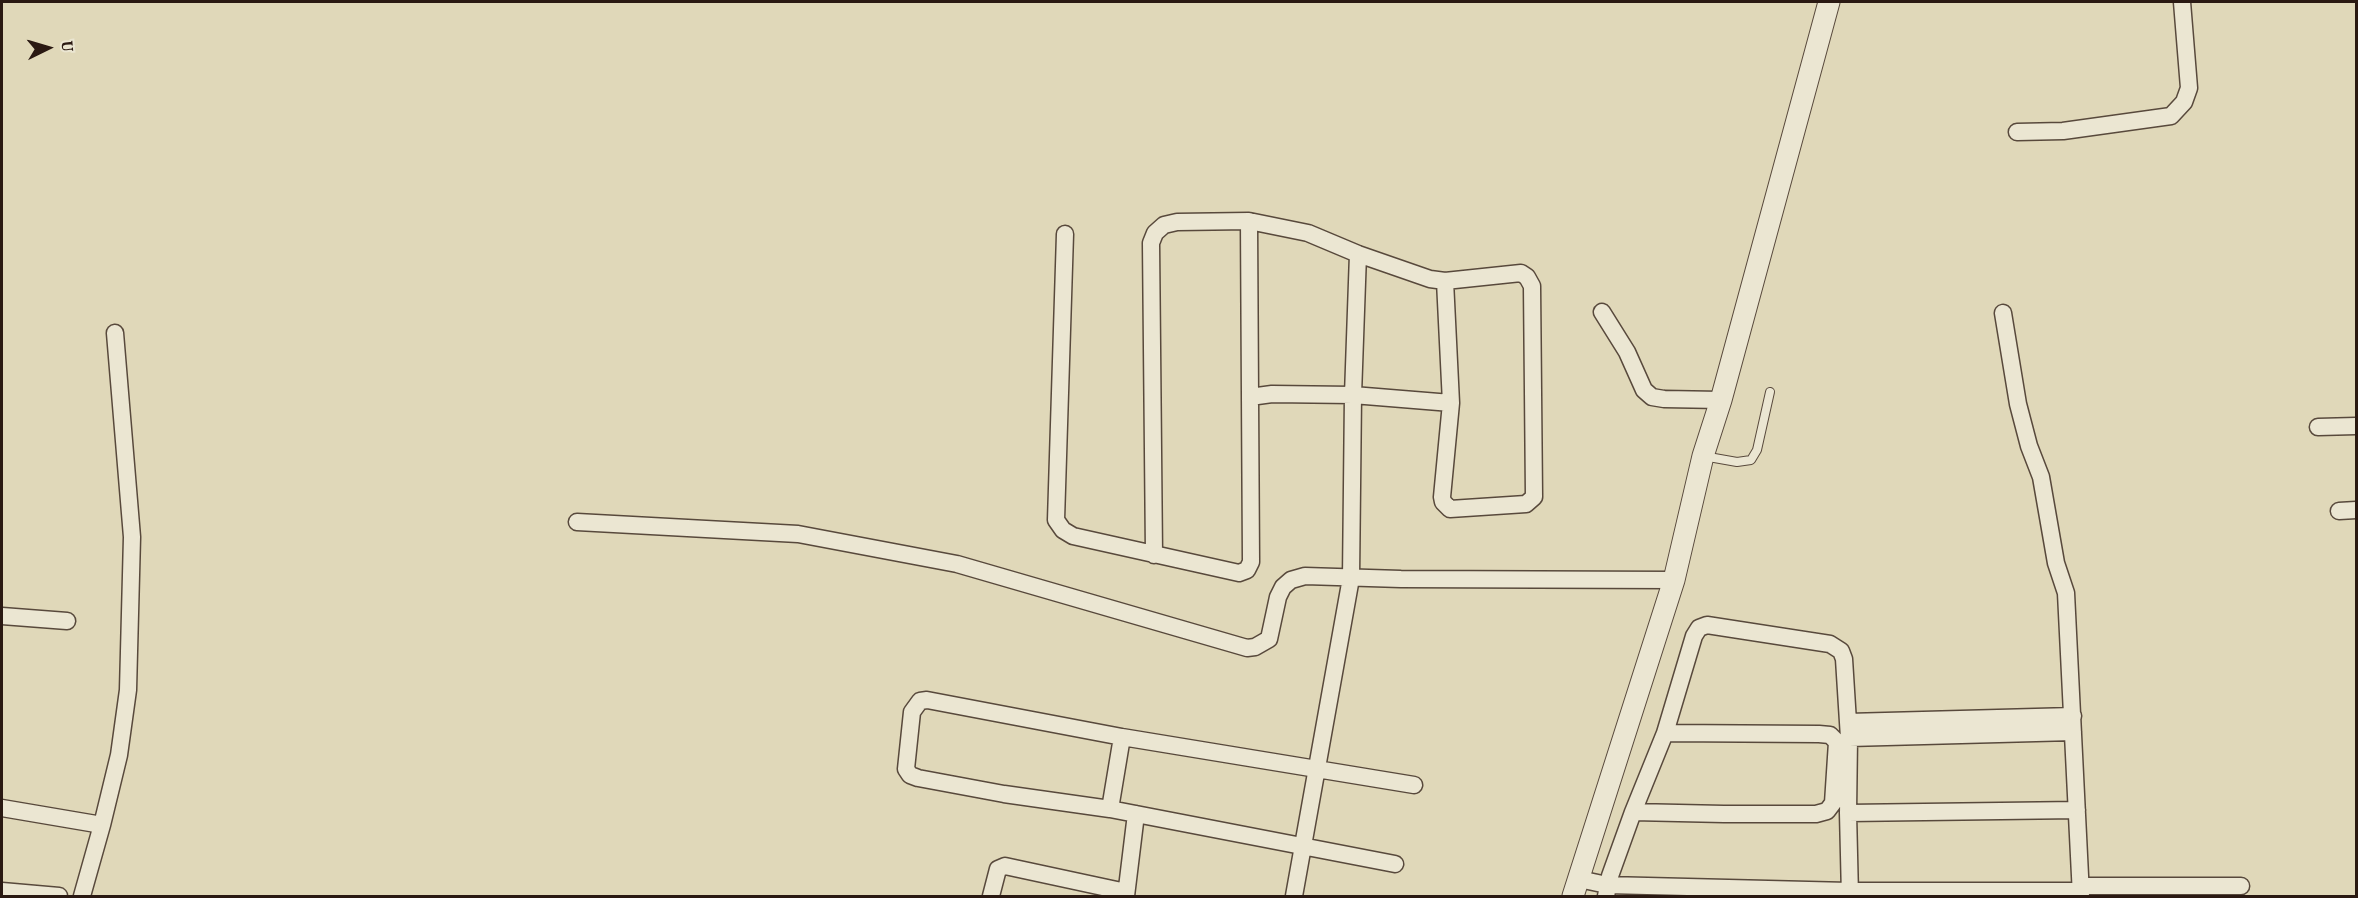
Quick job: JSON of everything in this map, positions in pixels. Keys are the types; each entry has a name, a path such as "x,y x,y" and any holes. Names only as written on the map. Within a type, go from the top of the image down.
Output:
{"street":[{"path":"1829,2 1721,400 1703,456 1674,580 1576,888 1606,891 1850,894 2241,886"},
{"path":"2017,132 2062,131 2171,116 2184,102 2189,88 2182,2"},
{"path":"1065,234 1056,520 1062,530 1073,536 1239,573 1247,570 1251,562 1249,221"},
{"path":"1154,555 1151,243 1155,233 1164,225 1177,222 1249,221 1308,233 1358,254 1430,279 1445,281 1521,273 1527,277 1532,286 1534,497 1531,501 1519,506 1450,509 1445,506 1442,497 1451,403 1445,281"},
{"path":"1294,897 1351,578 1353,395 1358,254"},
{"path":"1602,312 1626,352 1644,390 1652,397 1721,400"},
{"path":"2003,314 2018,404 2029,446 2041,477 2056,563 2066,592 2080,891"},
{"path":"82,897 119,755 128,690 132,537 116,333"},
{"path":"1250,397 1272,394 1353,395 1451,403"},
{"path":"2318,427 2356,426"},
{"path":"2339,511 2356,510"},
{"path":"577,522 798,534 957,564 1247,648 1255,648 1269,639 1278,597 1283,587 1291,580 1305,576 1674,580"},
{"path":"2,616 67,621"},
{"path":"1606,891 1633,812 1665,733 1694,636 1699,628 1707,625 1830,644 1836,646 1844,659 1849,730 1850,894"},
{"path":"1395,864 1110,809 1004,794 910,775 906,769 912,712 920,701 927,700 1122,737 1413,785"},
{"path":"1849,730 2073,724"},
{"path":"1633,812 1816,814 1827,811 1833,803 1837,742 1830,735 1665,733"},
{"path":"1110,809 1122,737"},
{"path":"2,808 102,825"},
{"path":"1848,813 2077,810"},
{"path":"991,897 998,869 1005,866 1126,894 1136,814"},
{"path":"2,891 59,897"}],"lane":[{"path":"1703,456 1737,462 1751,460 1757,450 1770,392"}]}
